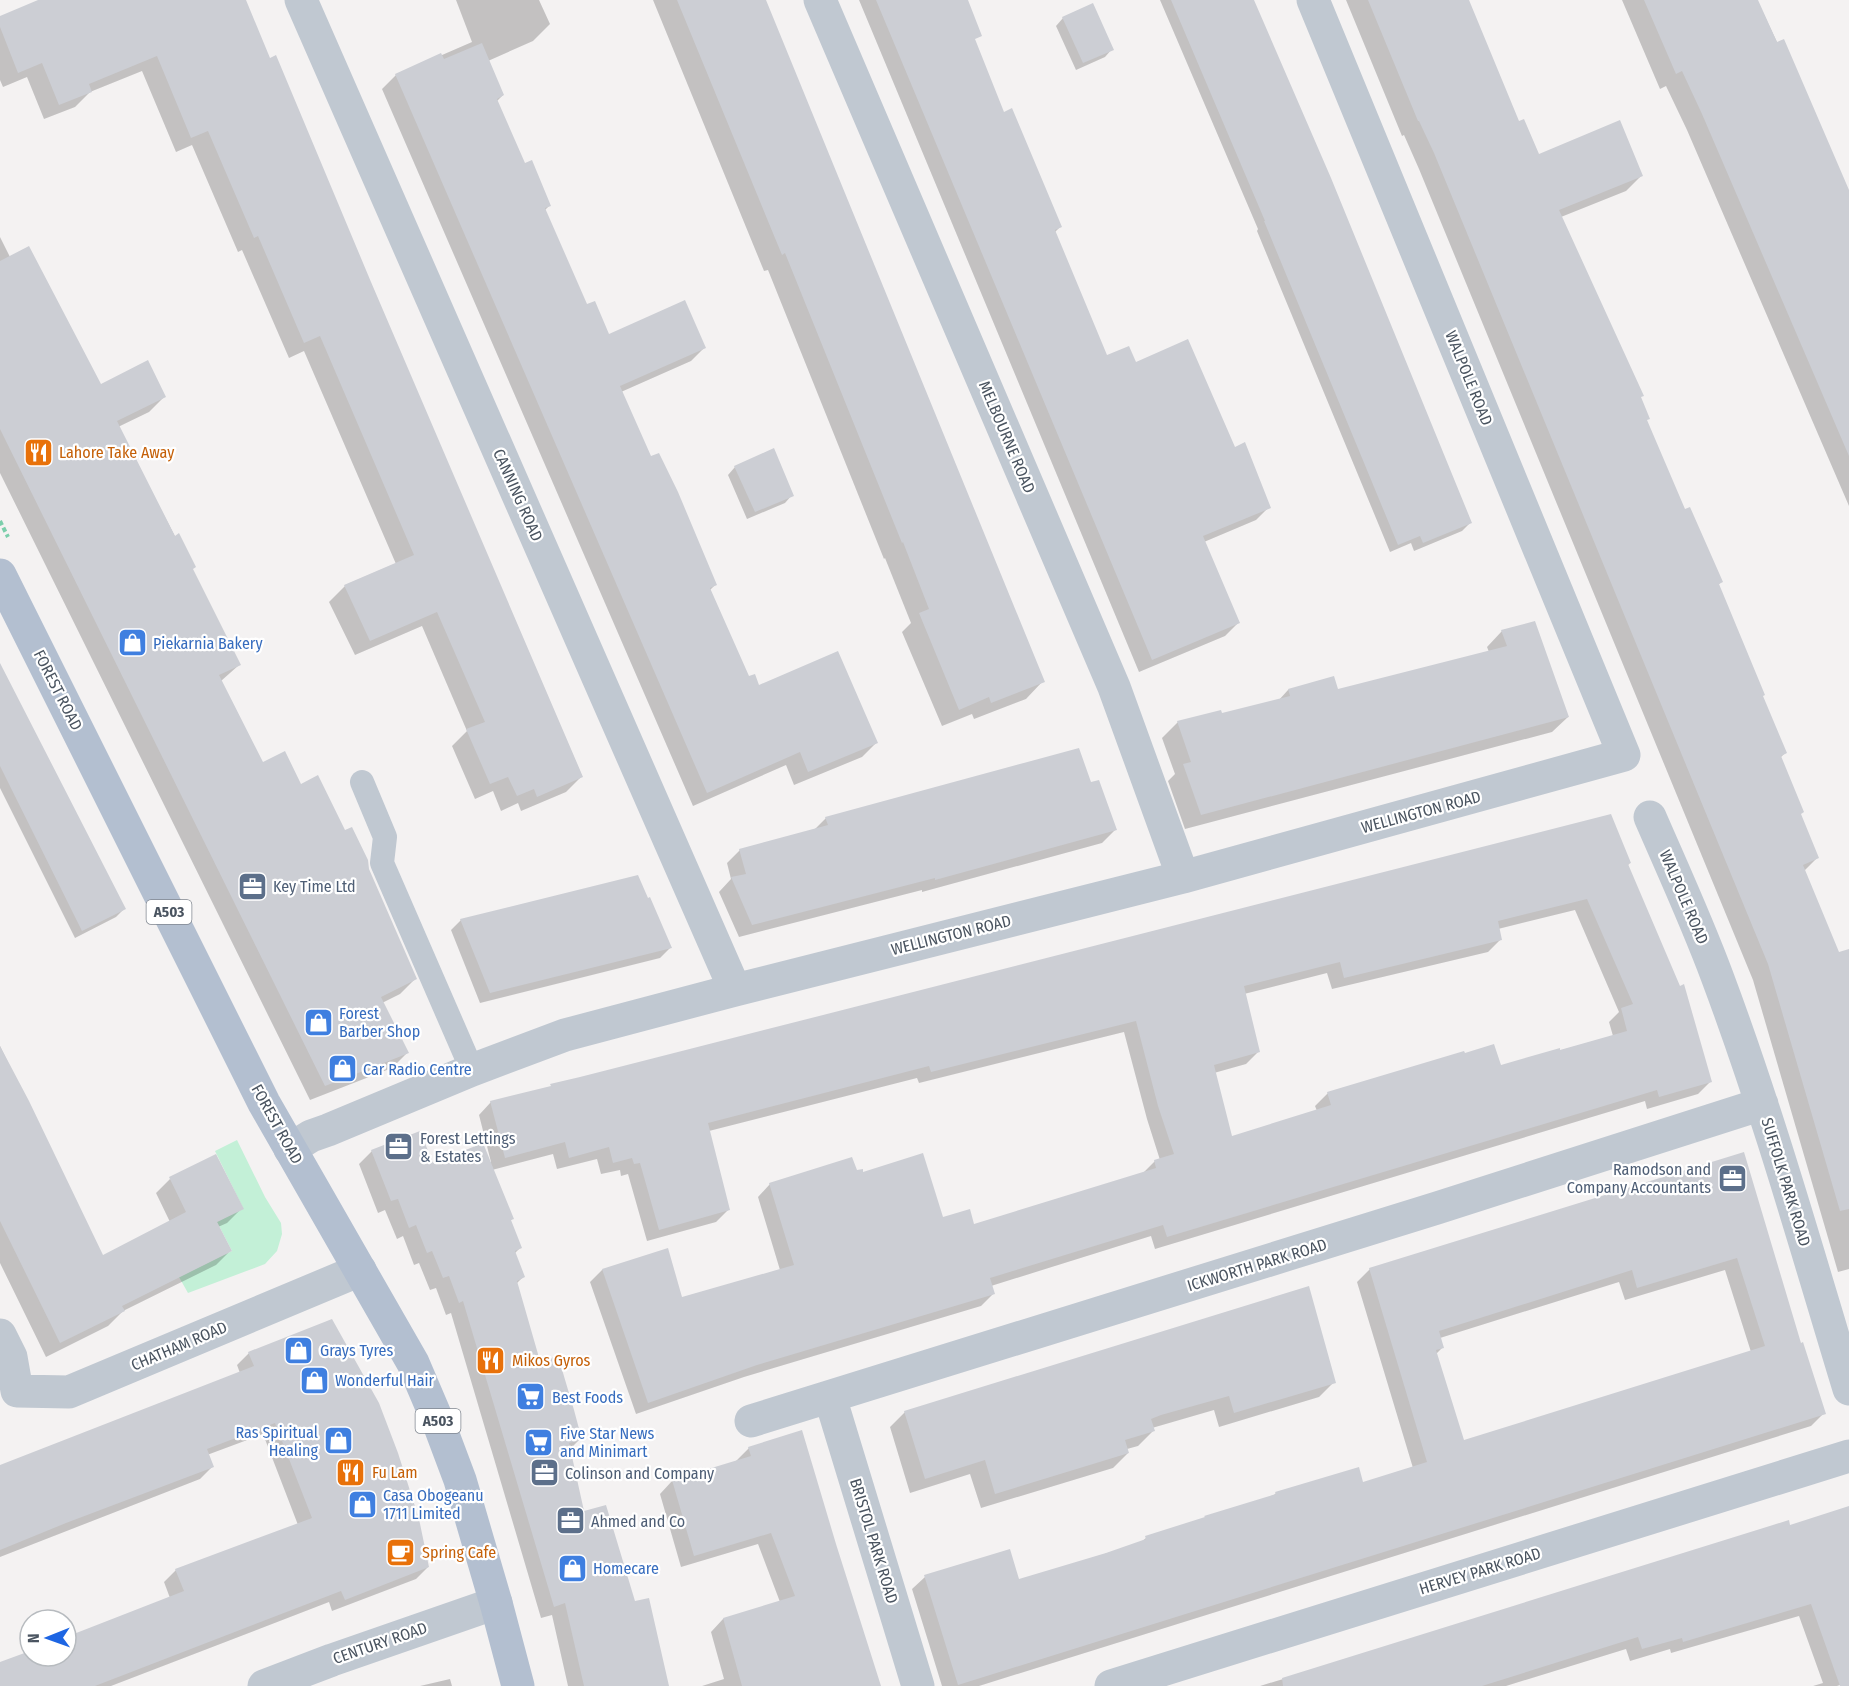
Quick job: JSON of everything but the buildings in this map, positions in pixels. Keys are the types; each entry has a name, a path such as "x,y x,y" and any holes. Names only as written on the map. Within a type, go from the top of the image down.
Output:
{"main road":[{"name":"FOREST ROAD","path":"0,575 264,1103 412,1363 439,1424 460,1480 518,1686"}],"street":[{"name":"CANNING ROAD","path":"301,0 735,990"},
{"name":"MELBOURNE ROAD","path":"820,0 1114,687 1184,877"},
{"name":"WALPOLE ROAD","path":"1313,0 1624,755"},
{"name":"WELLINGTON ROAD","path":"290,1149 311,1136 472,1070 565,1035 1184,877 1624,755"},
{"name":"WALPOLE ROAD","path":"1650,817 1693,914 1717,977"},
{"name":"SUFFOLK PARK ROAD","path":"1717,977 1762,1104 1849,1389"},
{"name":"ICKWORTH PARK ROAD","path":"751,1421 1437,1208 1762,1104"},
{"name":"CHATHAM ROAD","path":"9,1401 69,1392 360,1270"},
{"path":"0,1335 11,1357 9,1401"},
{"name":"BRISTOL PARK ROAD","path":"830,1397 918,1686"},
{"name":"HERVEY PARK ROAD","path":"1111,1686 1849,1456"},
{"name":"CENTURY ROAD","path":"264,1686 332,1659 496,1603"}],"lane":[{"path":"362,782 385,837 382,863 472,1070"}],"green space":[{"path":"237,1140 265,1197 281,1223 282,1234 277,1251 265,1264 188,1293 179,1277 232,1251 217,1222 243,1208 215,1151"}],"place":[{"name":"Lahore Take Away","path":"38,452"},
{"name":"Piekarnia Bakery","path":"132,643"},
{"name":"Key Time Ltd","path":"252,886"},
{"name":"Forest Barber Shop","path":"318,1022"},
{"name":"Car Radio Centre","path":"342,1069"},
{"name":"Forest Lettings & Estates","path":"399,1147"},
{"name":"Ramodson and Company Accountants","path":"1732,1178"},
{"name":"Grays Tyres","path":"299,1350"},
{"name":"Mikos Gyros","path":"491,1360"},
{"name":"Wonderful Hair","path":"314,1380"},
{"name":"Best Foods","path":"531,1397"},
{"name":"Ras Spiritual Healing","path":"339,1441"},
{"name":"Five Star News and Minimart","path":"539,1442"},
{"name":"Fu Lam","path":"351,1472"},
{"name":"Colinson and Company","path":"544,1473"},
{"name":"Casa Obogeanu 1711 Limited","path":"362,1504"},
{"name":"Ahmed and Co","path":"570,1521"},
{"name":"Spring Cafe","path":"401,1552"},
{"name":"Homecare","path":"572,1568"}]}
